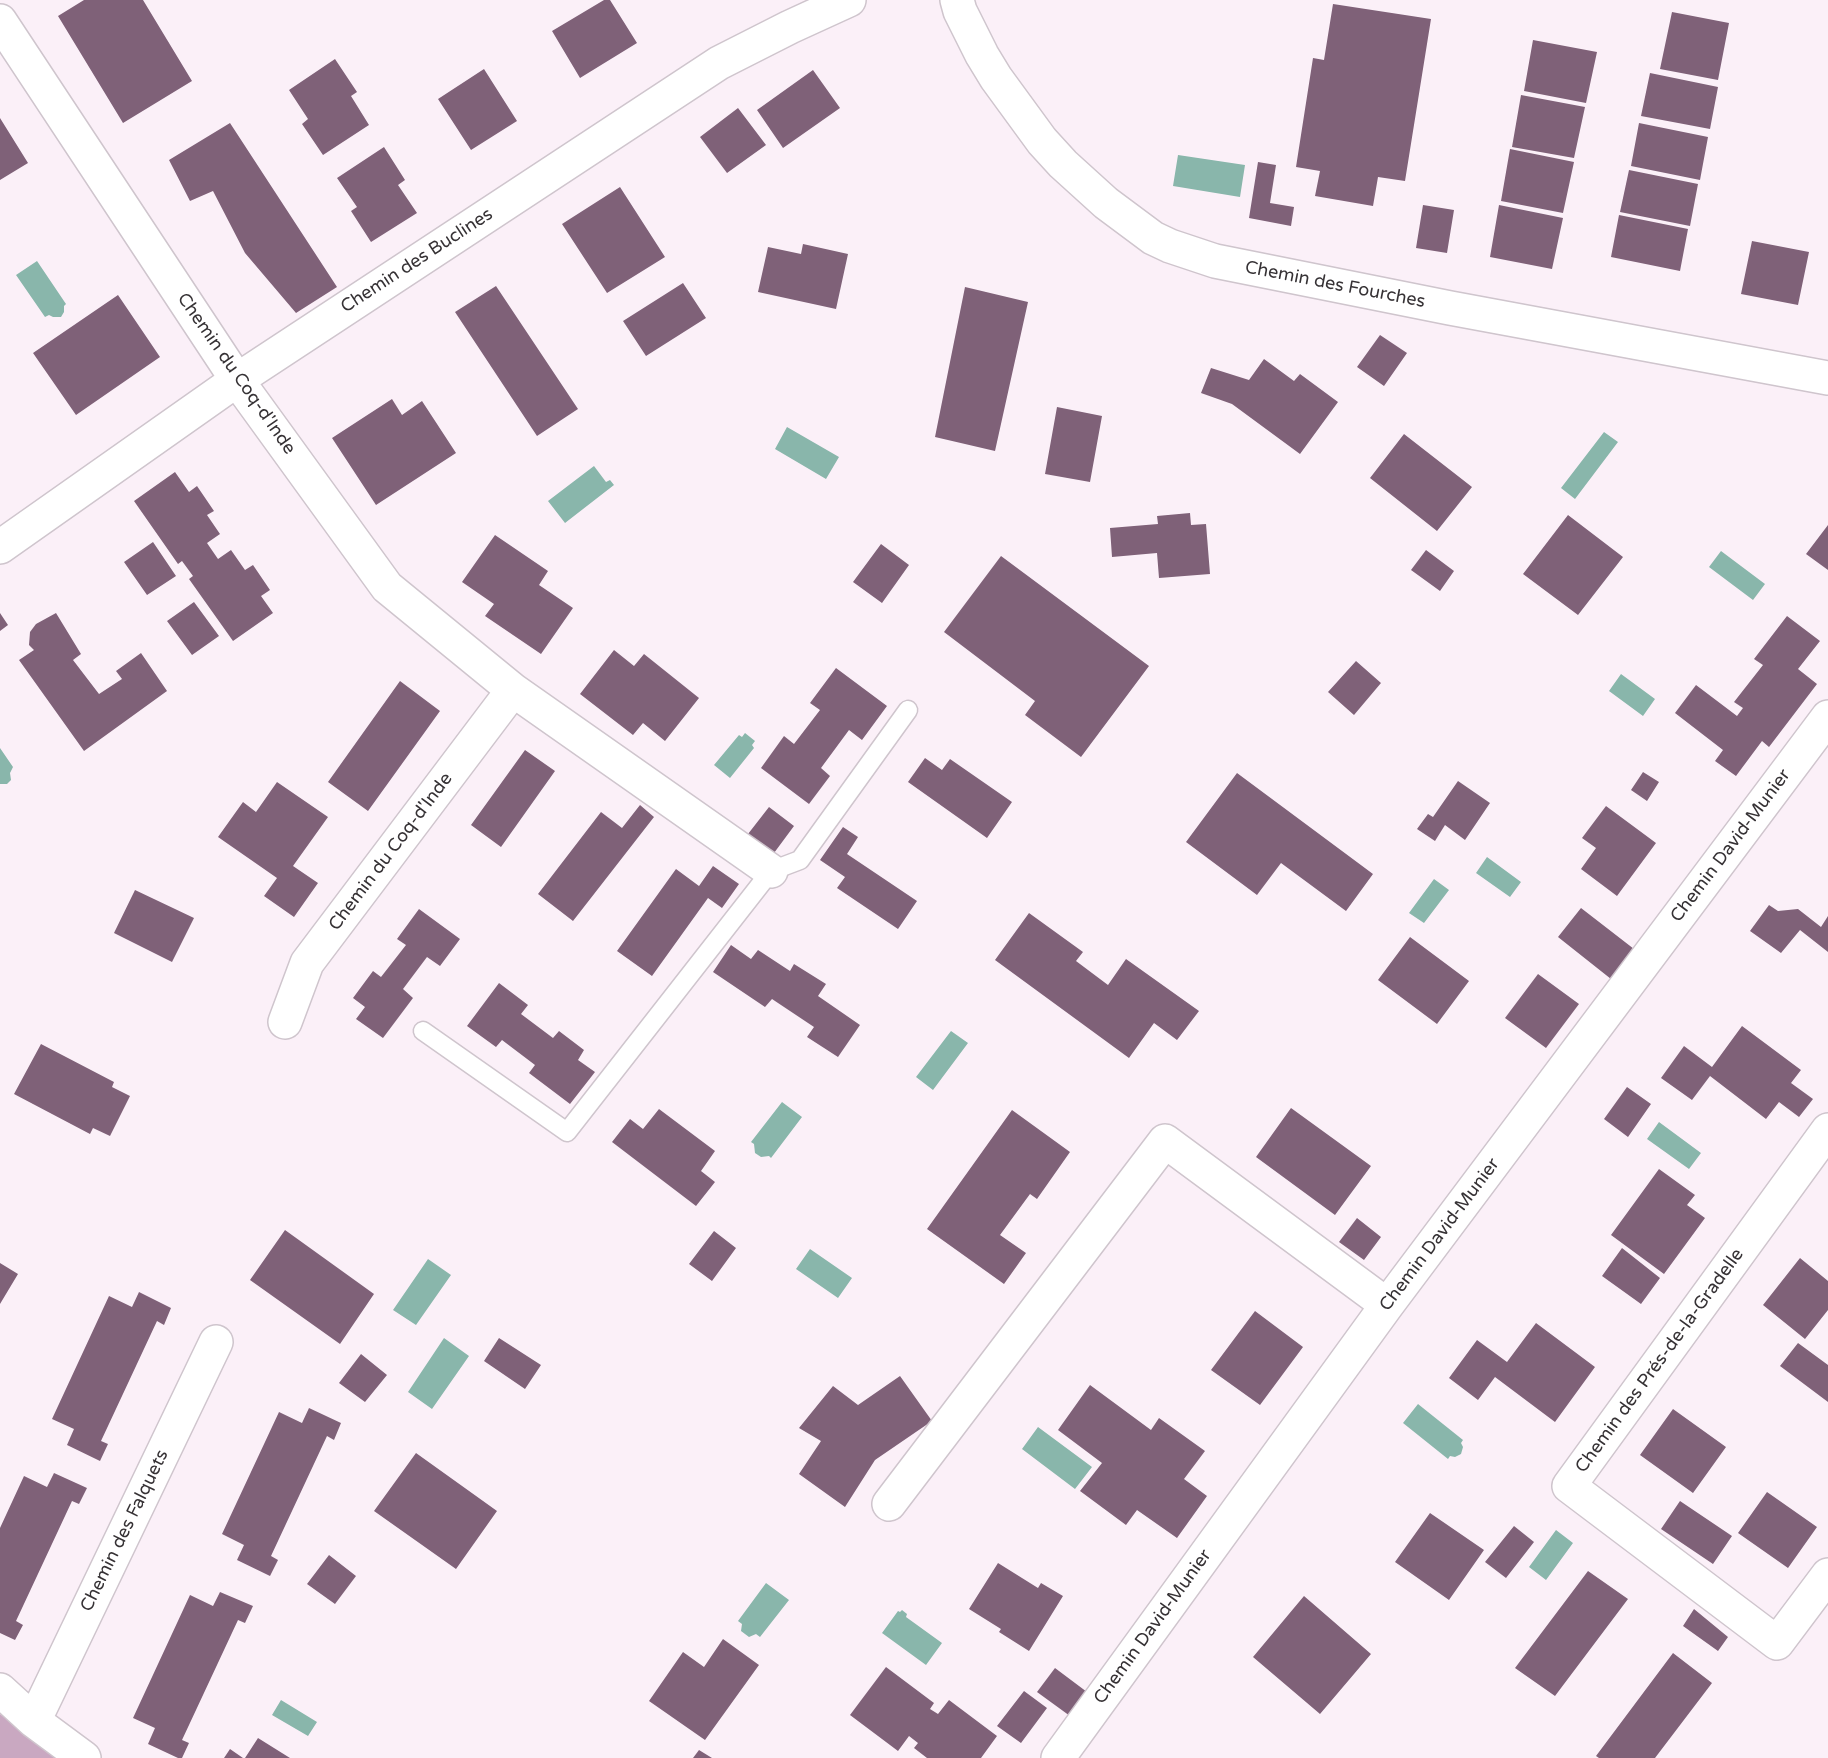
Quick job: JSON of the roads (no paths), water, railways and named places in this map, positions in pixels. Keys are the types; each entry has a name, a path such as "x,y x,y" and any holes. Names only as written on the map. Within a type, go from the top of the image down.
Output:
{"street":[{"name":"Chemin des Buclines","path":"0,547 237,380 719,63 789,27 849,0"},
{"name":"Chemin des Fourches","path":"957,0 960,11 982,55 1042,141 1063,164 1106,203 1153,238 1170,246 1192,255 1226,264 1828,378"},
{"name":"Chemin du Coq-d'Inde","path":"0,21 237,380 387,587 513,690 771,871"},
{"name":"Chemin du Coq-d'Inde","path":"285,1022 307,963 513,690"},
{"name":"Chemin David-Munier","path":"1058,1758 1387,1305 1828,717"},
{"name":"Chemin des Prés-de-la-Gradelle","path":"1828,1130 1569,1486 1777,1643 1828,1575"},
{"path":"888,1503 1165,1141 1387,1305"},
{"name":"Chemin des Falquets","path":"34,1721 216,1342"},
{"path":"0,1690 34,1721 84,1758"}],"lane":[{"path":"423,1031 567,1132 771,871 800,860 908,710"}]}
